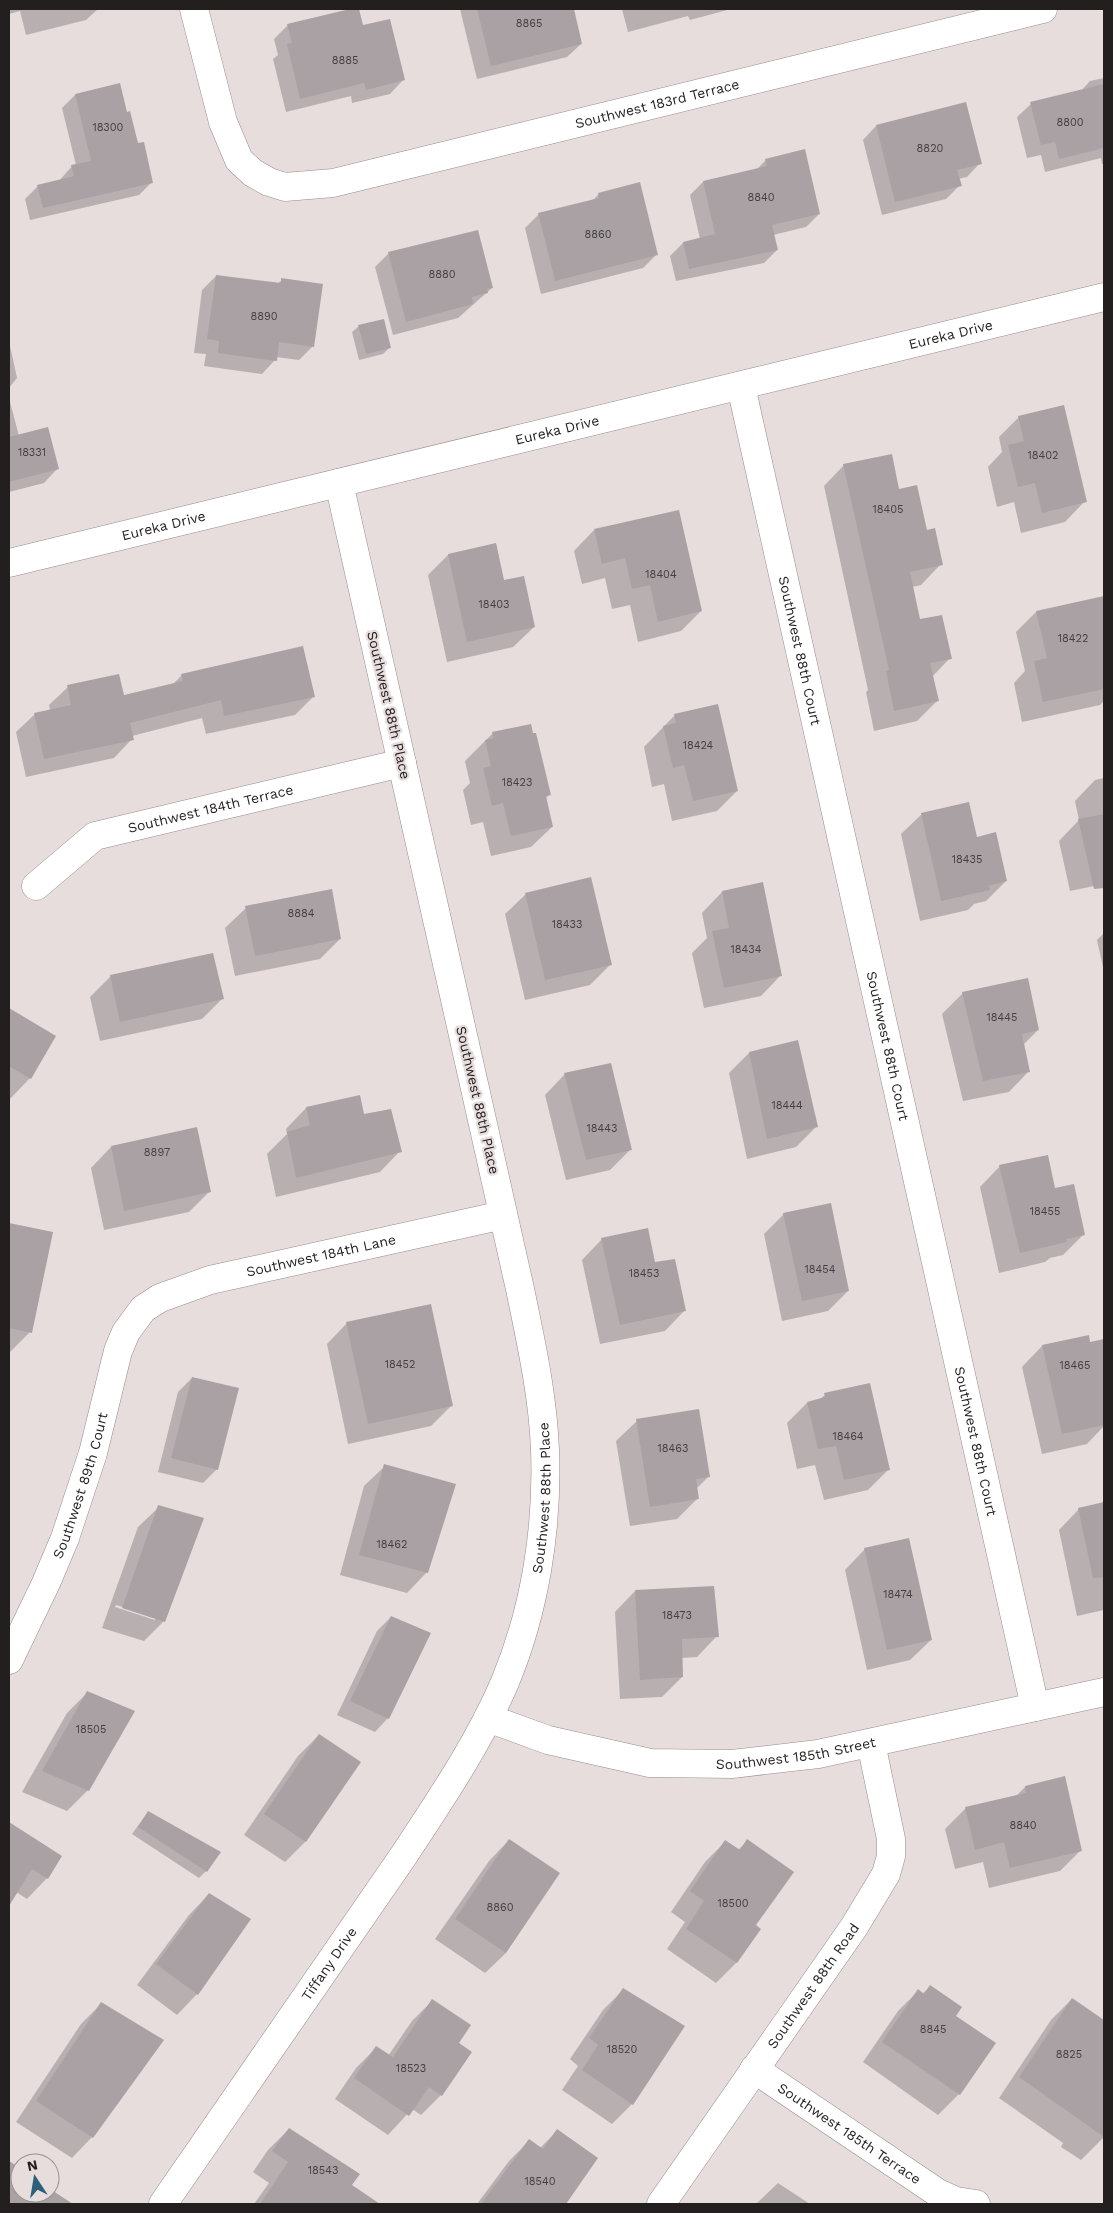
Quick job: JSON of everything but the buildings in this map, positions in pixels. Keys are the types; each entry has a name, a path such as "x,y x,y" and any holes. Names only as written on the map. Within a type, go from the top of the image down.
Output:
{"street":[{"name":"Southwest 183rd Terrace","path":"194,9 229,140 239,160 253,173 269,182 285,187 333,183 1043,9"},
{"name":"Eureka Drive","path":"9,563 1104,298"},
{"name":"Southwest 88th Court","path":"741,386 1035,1707"},
{"name":"Southwest 88th Place","path":"339,483 535,1364 545,1450 538,1563 529,1608 517,1651 488,1718"},
{"name":"Southwest 184th Terrace","path":"36,886 94,836 402,763"},
{"name":"Southwest 184th Lane","path":"143,1309 160,1298 210,1280 503,1215"},
{"name":"Southwest 89th Court","path":"9,1660 46,1583 65,1538 93,1454 118,1351 126,1332 143,1309"},
{"name":"Southwest 185th Street","path":"488,1718 564,1744 650,1763 732,1764 818,1754 1104,1692"},
{"name":"Tiffany Drive","path":"163,2204 404,1855 488,1718"},
{"name":"Southwest 88th Road","path":"661,2204 854,1927 886,1874 891,1856 891,1839 870,1743"},
{"name":"Southwest 185th Terrace","path":"754,2069 938,2192 956,2201 976,2204"}]}
